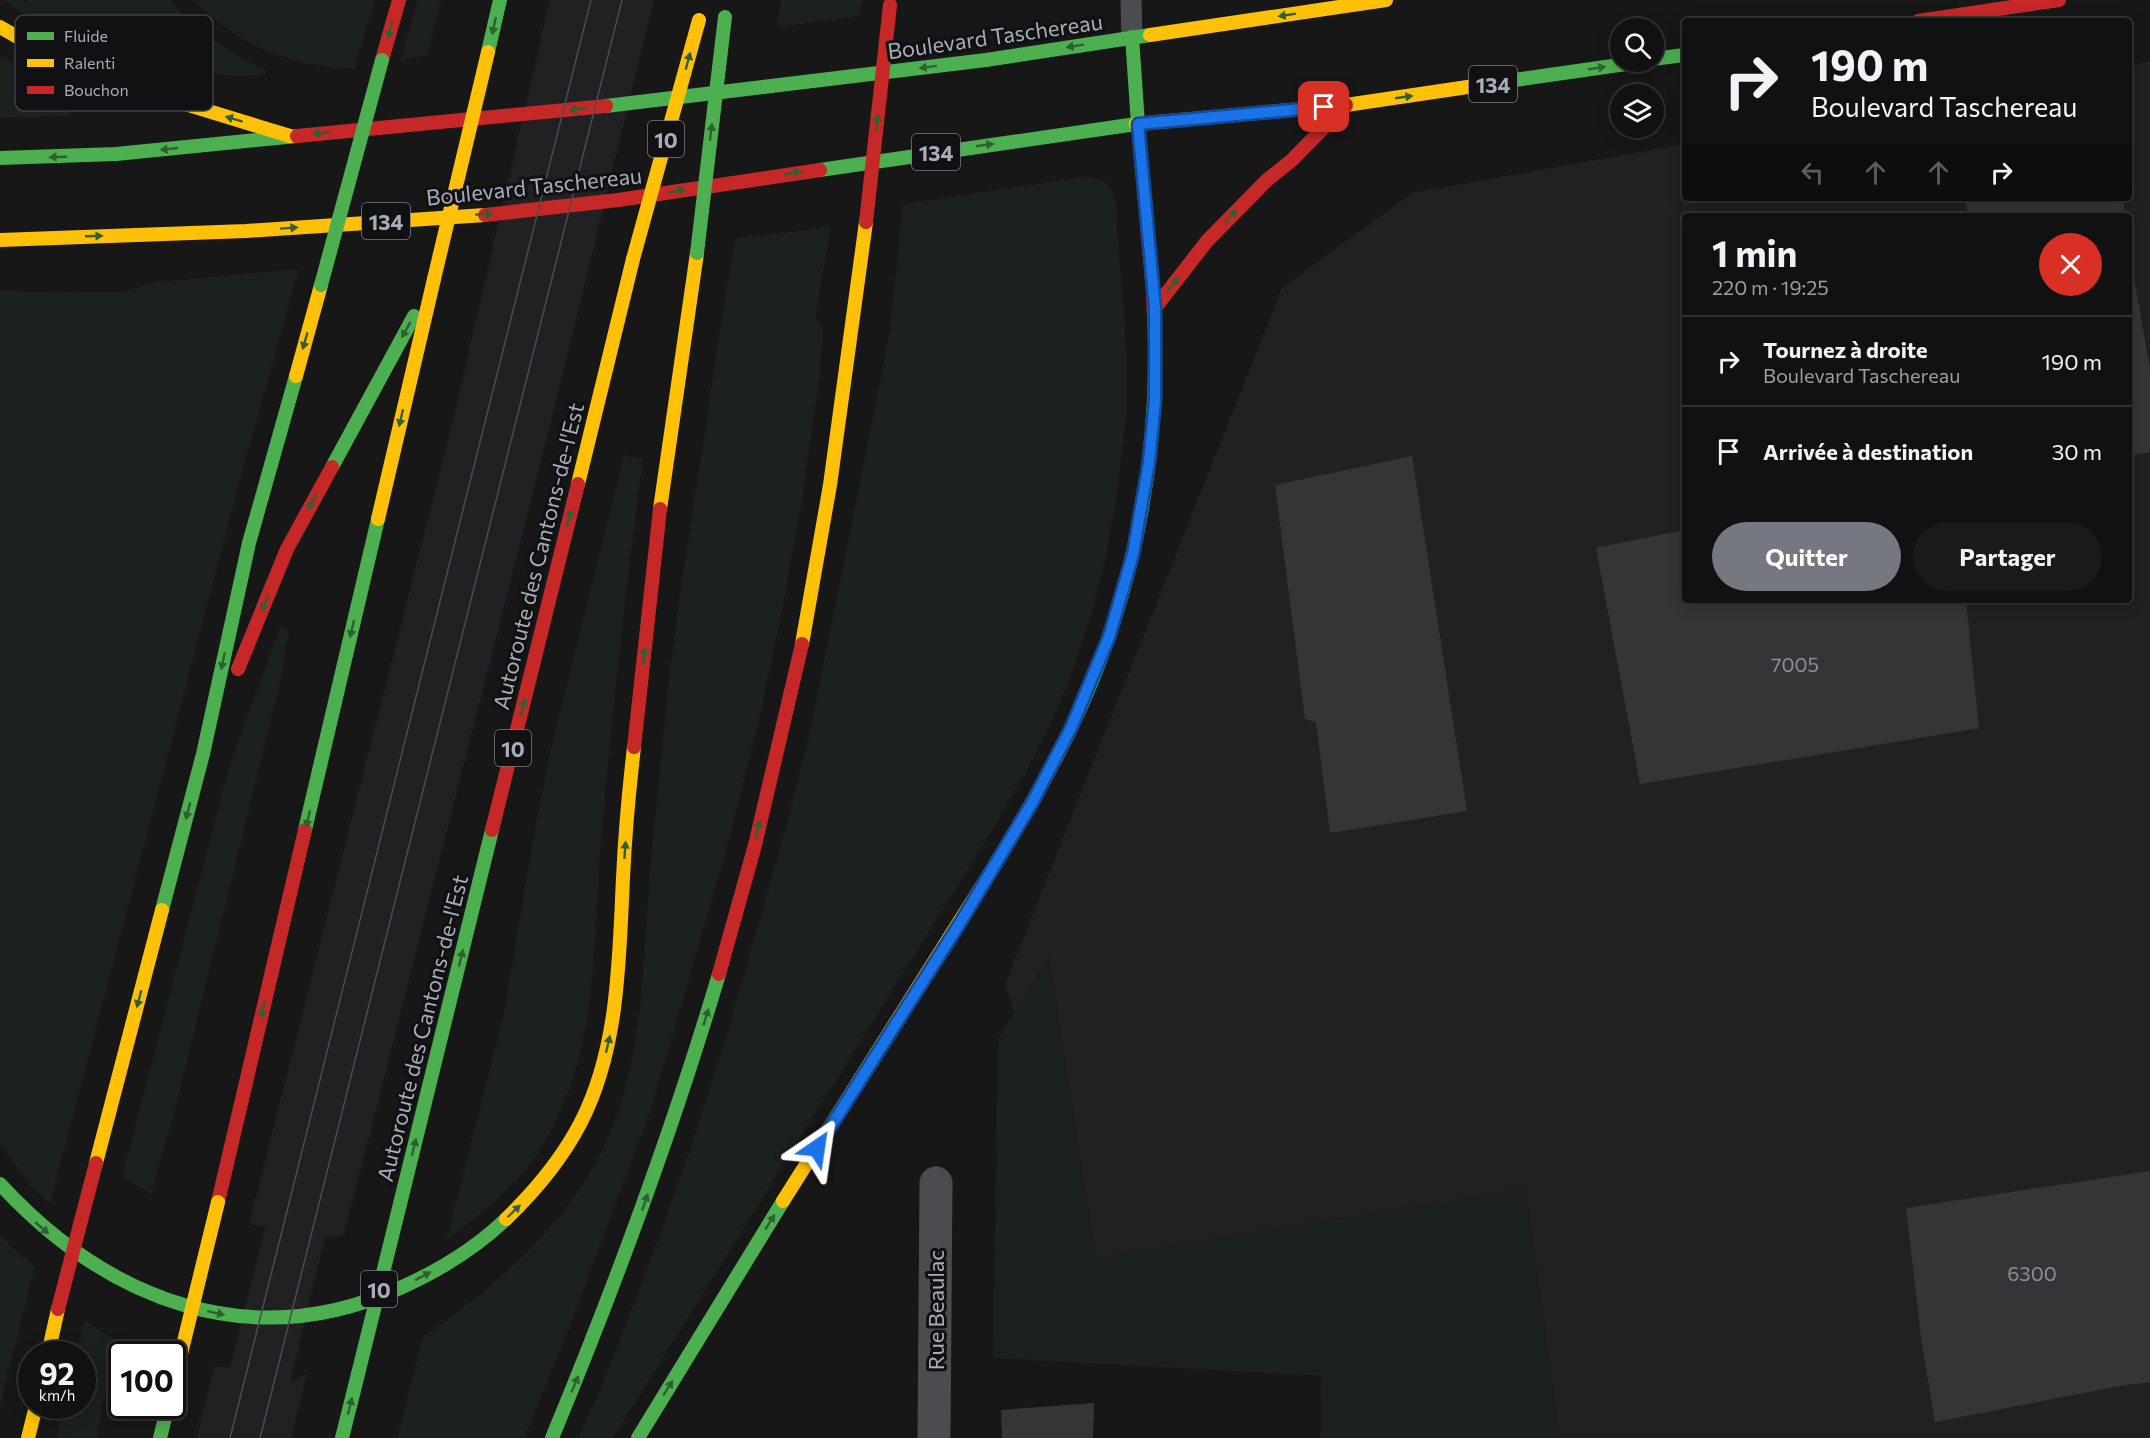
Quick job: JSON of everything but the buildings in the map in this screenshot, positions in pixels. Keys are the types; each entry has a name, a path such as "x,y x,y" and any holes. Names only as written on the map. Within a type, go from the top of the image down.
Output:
{"main road":[{"path":"51,1341 203,754 249,543 399,0"},
{"path":"184,1341 500,0"},
{"path":"0,1184 20,1208 63,1246 128,1283 213,1313 242,1318 278,1320 321,1316 352,1308 441,1268 498,1226 538,1188 568,1147 594,1093 606,1056 615,1008 626,833 650,593 697,253 726,0"},
{"name":"Boulevard Taschereau","path":"0,158 116,154 636,103 986,60 1386,0"},
{"path":"1938,18 2059,0"},
{"path":"552,1438 603,1314 675,1116 728,941 760,825 801,646 833,471 866,222 890,2"},
{"name":"Autoroute des Cantons-de-l'Est","path":"342,1438 633,259 701,15"},
{"path":"0,27 15,36"},
{"path":"638,1438 744,1262 978,894 1043,783 1071,728 1109,637 1133,554 1154,420 1155,308 1132,37"},
{"path":"1664,58 1682,55"},
{"name":"Boulevard Taschereau","path":"0,240 246,231 510,213 618,200 945,150 1138,124 1346,105 1610,66"},
{"path":"1155,308 1207,241 1346,105"},
{"path":"208,111 290,136"},
{"path":"203,754 287,549 434,279"},
{"path":"28,1438 33,1419"},
{"path":"160,1438 165,1419"}],"street":[{"name":"Rue Beaulac","path":"934,1438 936,1183"}],"lane":[{"path":"1131,0 1132,37"}],"shaded area":[{"path":"4,0 27,2 29,0 171,0 185,15 24,15"},
{"path":"193,0 375,0 354,69 309,64 267,51 228,29 213,18 213,15 209,15"},
{"path":"417,0 441,0 427,56 401,60"},
{"path":"550,0 654,0 550,426 344,1235 325,1238 290,1382 307,1374 291,1438 197,1438 214,1366 230,1367 265,1227 249,1224 454,416"},
{"path":"781,0 862,0 860,16 777,27"},
{"path":"213,39 265,70 265,74 246,76 213,73"},
{"path":"0,56 15,63 15,111 72,111 71,116 0,118"},
{"path":"2150,61 2150,1438 1320,1438 1322,1376 1096,1257 1005,984 1282,288 1412,193 1682,144 1682,201 2132,201 2132,64"},
{"path":"1083,177 1103,181 1109,186 1115,200 1125,333 1126,415 1113,520 1106,554 1089,621 1067,687 1039,747 992,831 613,1438 578,1438 601,1388 691,1147 725,1042 783,838 810,732 889,335 903,204"},
{"path":"831,227 815,316 823,330 819,378 804,488 782,611 758,725 723,862 650,1112 567,1334 524,1438 397,1438 423,1337 502,1275 550,1227 571,1201 589,1173 605,1144 617,1115 626,1085 638,1024 651,856 672,655 736,238"},
{"path":"299,269 245,461 50,1204 31,1186 0,1144 0,291 122,292 155,282"},
{"path":"624,455 643,459 615,698 601,842 592,978 582,1045 561,1109 544,1143 529,1166 496,1201 446,1241 503,1018 535,828 552,744"},
{"path":"280,628 289,631 280,684 173,1118 151,1194 122,1177 230,763"},
{"path":"1049,956 1096,1257 1526,1188 1560,1438 1320,1438 1321,1376 993,1358 998,1039"},
{"path":"0,1234 12,1248 35,1266 0,1407"},
{"path":"85,1321 116,1340 108,1341 108,1379 96,1438 56,1438 61,1419 96,1419 96,1341 80,1341"}],"tram line":[{"path":"230,1438 591,0"},
{"path":"260,1438 622,0"}],"traffic: fast":[{"path":"488,52 500,0"},
{"path":"697,253 725,17"},
{"path":"606,106 986,60 1150,35"},
{"path":"1132,37 1138,124"},
{"path":"1664,58 1682,55"},
{"path":"321,285 382,60"},
{"path":"1508,81 1610,66"},
{"path":"820,170 1136,124"},
{"path":"0,158 116,154 297,136"},
{"path":"332,467 414,316"},
{"path":"985,881 1031,804 1072,726 1092,681 1124,588 1145,492 1151,444 1155,346"},
{"path":"162,910 203,754 249,543 296,376"},
{"path":"305,830 378,519"},
{"path":"400,1204 492,830"},
{"path":"552,1438 642,1208 719,974"},
{"path":"0,1184 42,1225 87,1259 134,1286 184,1305 236,1316 289,1317 344,1308 400,1288 456,1258 506,1219"},
{"path":"638,1438 783,1201"},
{"path":"358,1374 400,1204"},
{"path":"342,1438 358,1374"},
{"path":"160,1438 165,1419"}],"traffic: slow":[{"path":"1150,35 1386,0"},
{"path":"633,259 699,20"},
{"path":"0,27 15,36"},
{"path":"434,279 488,52"},
{"path":"1136,124 1346,105 1508,81"},
{"path":"208,111 290,136"},
{"path":"0,240 246,231 485,215"},
{"path":"802,644 830,485 866,222"},
{"path":"660,509 697,253"},
{"path":"578,484 633,259"},
{"path":"378,519 434,279"},
{"path":"296,376 321,285"},
{"path":"506,1219 528,1197 565,1149 594,1094 603,1064 615,1003 634,747"},
{"path":"783,1201 985,881"},
{"path":"96,1163 162,910"},
{"path":"184,1341 218,1202"},
{"path":"51,1341 58,1309"},
{"path":"28,1438 33,1419"}],"traffic: jam":[{"path":"382,60 399,0"},
{"path":"1938,18 2059,0"},
{"path":"866,222 890,5"},
{"path":"1155,308 1207,241 1346,105"},
{"path":"297,136 606,106"},
{"path":"1138,124 1153,291 1155,346"},
{"path":"485,215 618,200 820,170"},
{"path":"238,669 287,549 332,467"},
{"path":"492,830 578,484"},
{"path":"634,747 660,509"},
{"path":"719,974 755,845 802,644"},
{"path":"218,1202 305,830"},
{"path":"58,1309 96,1163"}],"route":[{"path":"817,1148 960,923 1032,803 1071,728 1093,680 1109,637 1133,554 1142,508 1155,400 1155,308 1138,124 1194,117 1324,107"}]}
